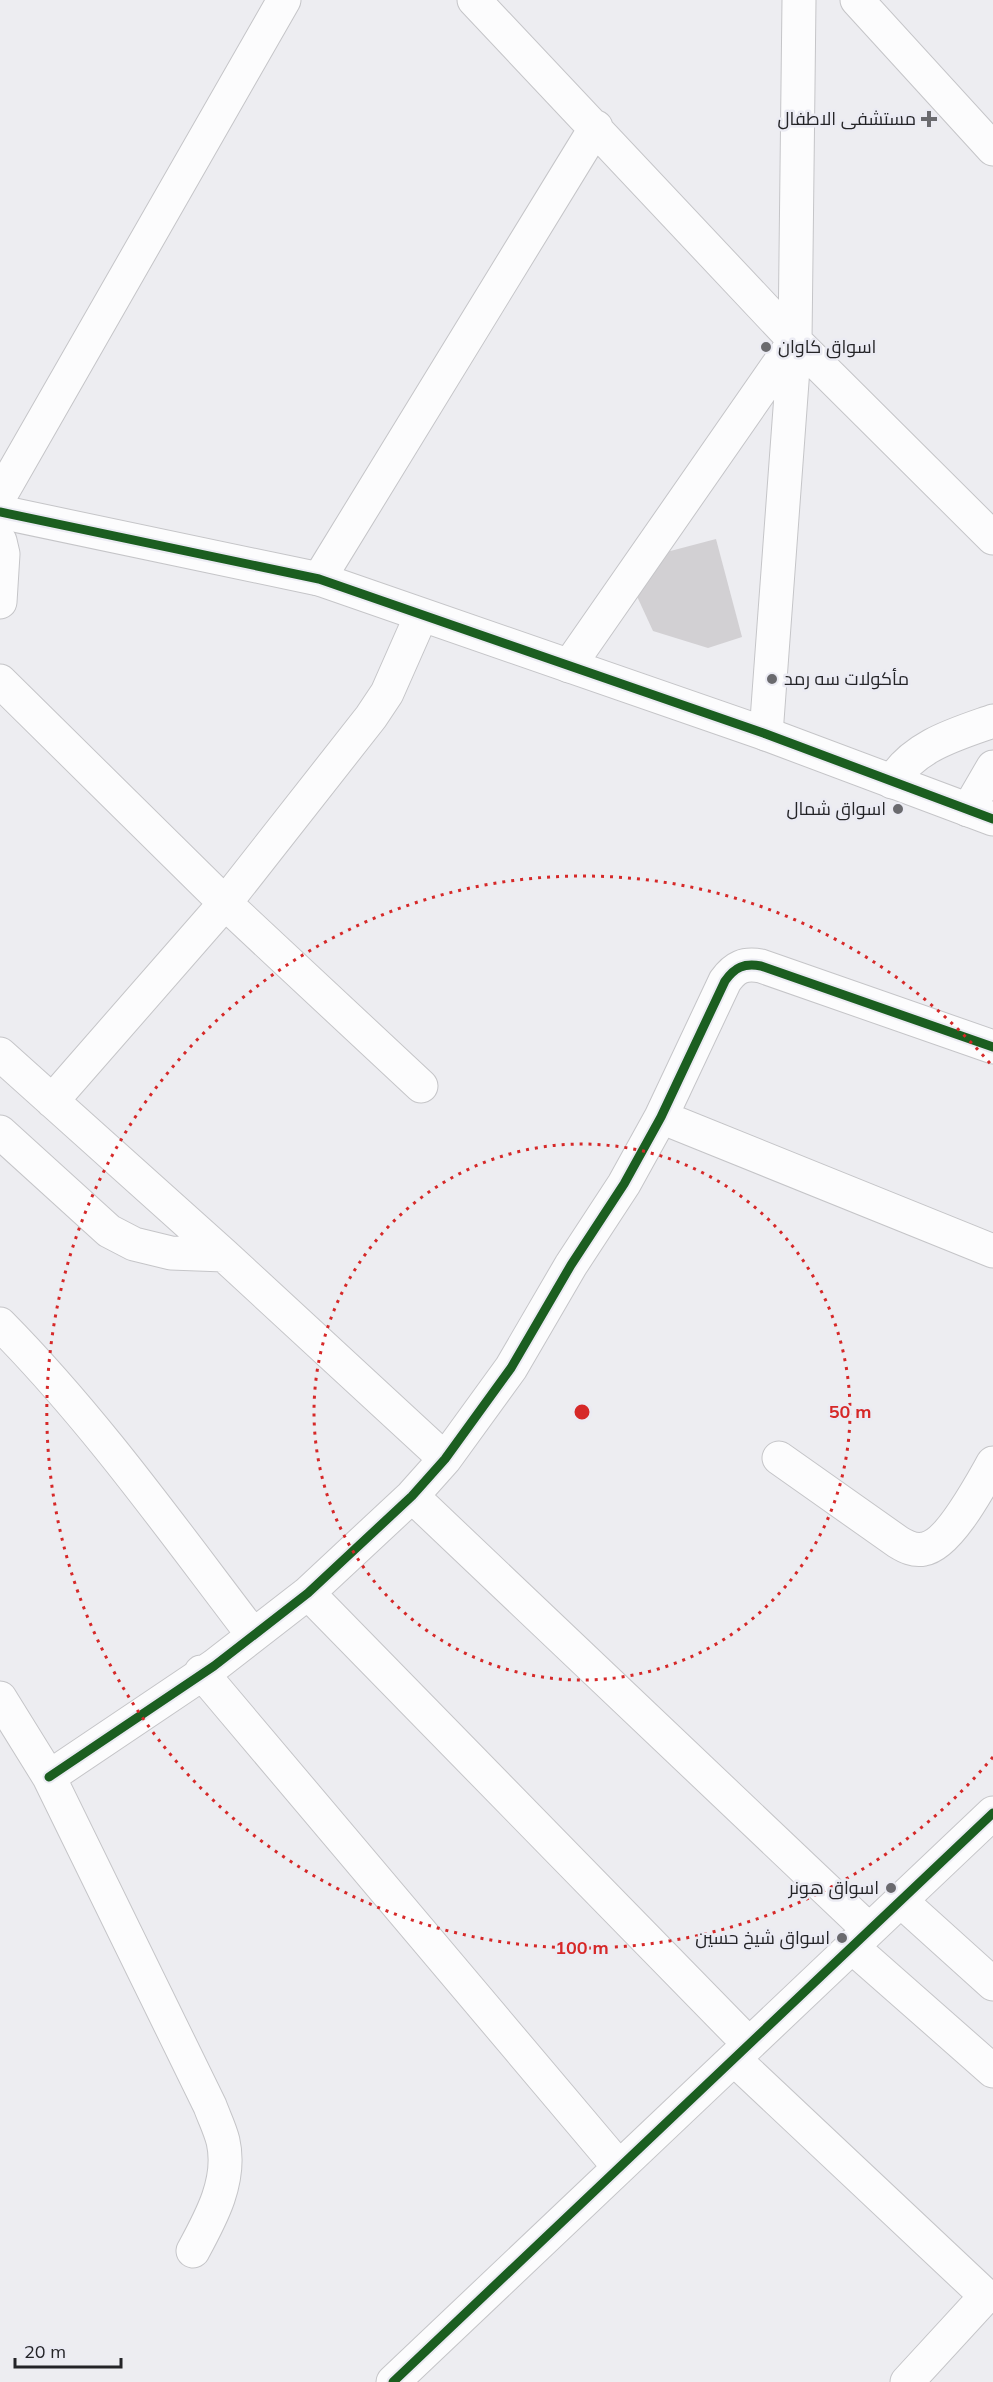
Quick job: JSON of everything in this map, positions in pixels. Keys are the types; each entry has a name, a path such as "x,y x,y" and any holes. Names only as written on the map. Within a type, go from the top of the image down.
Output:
{"street":[{"path":"0,496 284,0"},
{"path":"474,0 795,341 993,538"},
{"path":"766,734 795,341 799,0"},
{"path":"857,0 993,149"},
{"path":"319,579 596,127"},
{"path":"569,666 795,341"},
{"path":"0,512 319,579 766,734 981,814 993,767"},
{"path":"0,541 3,554 0,602"},
{"path":"52,1101 225,903 387,693 421,616"},
{"path":"0,681 225,903 421,1086"},
{"path":"892,782 903,765 918,752 993,721"},
{"path":"49,1777 201,1672 214,1666 308,1593 411,1496 445,1459 511,1368 571,1266 624,1184 661,1117 731,972 740,966 750,964 761,966 993,1047"},
{"path":"0,1054 224,1255 445,1459"},
{"path":"661,1117 993,1251"},
{"path":"0,1132 109,1231 134,1244 171,1253 224,1255"},
{"path":"0,1324 43,1367 96,1430 253,1635"},
{"path":"779,1458 898,1542 915,1549 925,1549 942,1540 975,1494 993,1463"},
{"path":"411,1496 993,2071"},
{"path":"308,1593 741,2051 986,2296 907,2382"},
{"path":"201,1672 619,2167"},
{"path":"0,1698 49,1777 191,2064 223,2142 224,2172 215,2212 193,2251"},
{"path":"393,2382 993,1813"},
{"path":"901,1900 993,1984"}],"building":[{"path":"716,539 742,637 708,648 653,631 635,592 659,554"}],"cycle path":[{"path":"0,512 319,579 766,734 993,819"},
{"path":"49,1777 214,1666 308,1593 412,1496 445,1459 511,1368 571,1265 624,1184 661,1117 725,981 732,972 745,966 761,966 993,1047"},
{"path":"393,2382 993,1813"}],"place":[{"name":"مستشفى الاطفال","path":"929,119"},
{"name":"اسواق كاوان","path":"766,347"},
{"name":"مأكولات سه رمد","path":"772,679"},
{"name":"اسواق شمال","path":"898,809"},
{"name":"اسواق هونر","path":"891,1888"},
{"name":"اسواق شيخ حسين","path":"842,1938"}]}
